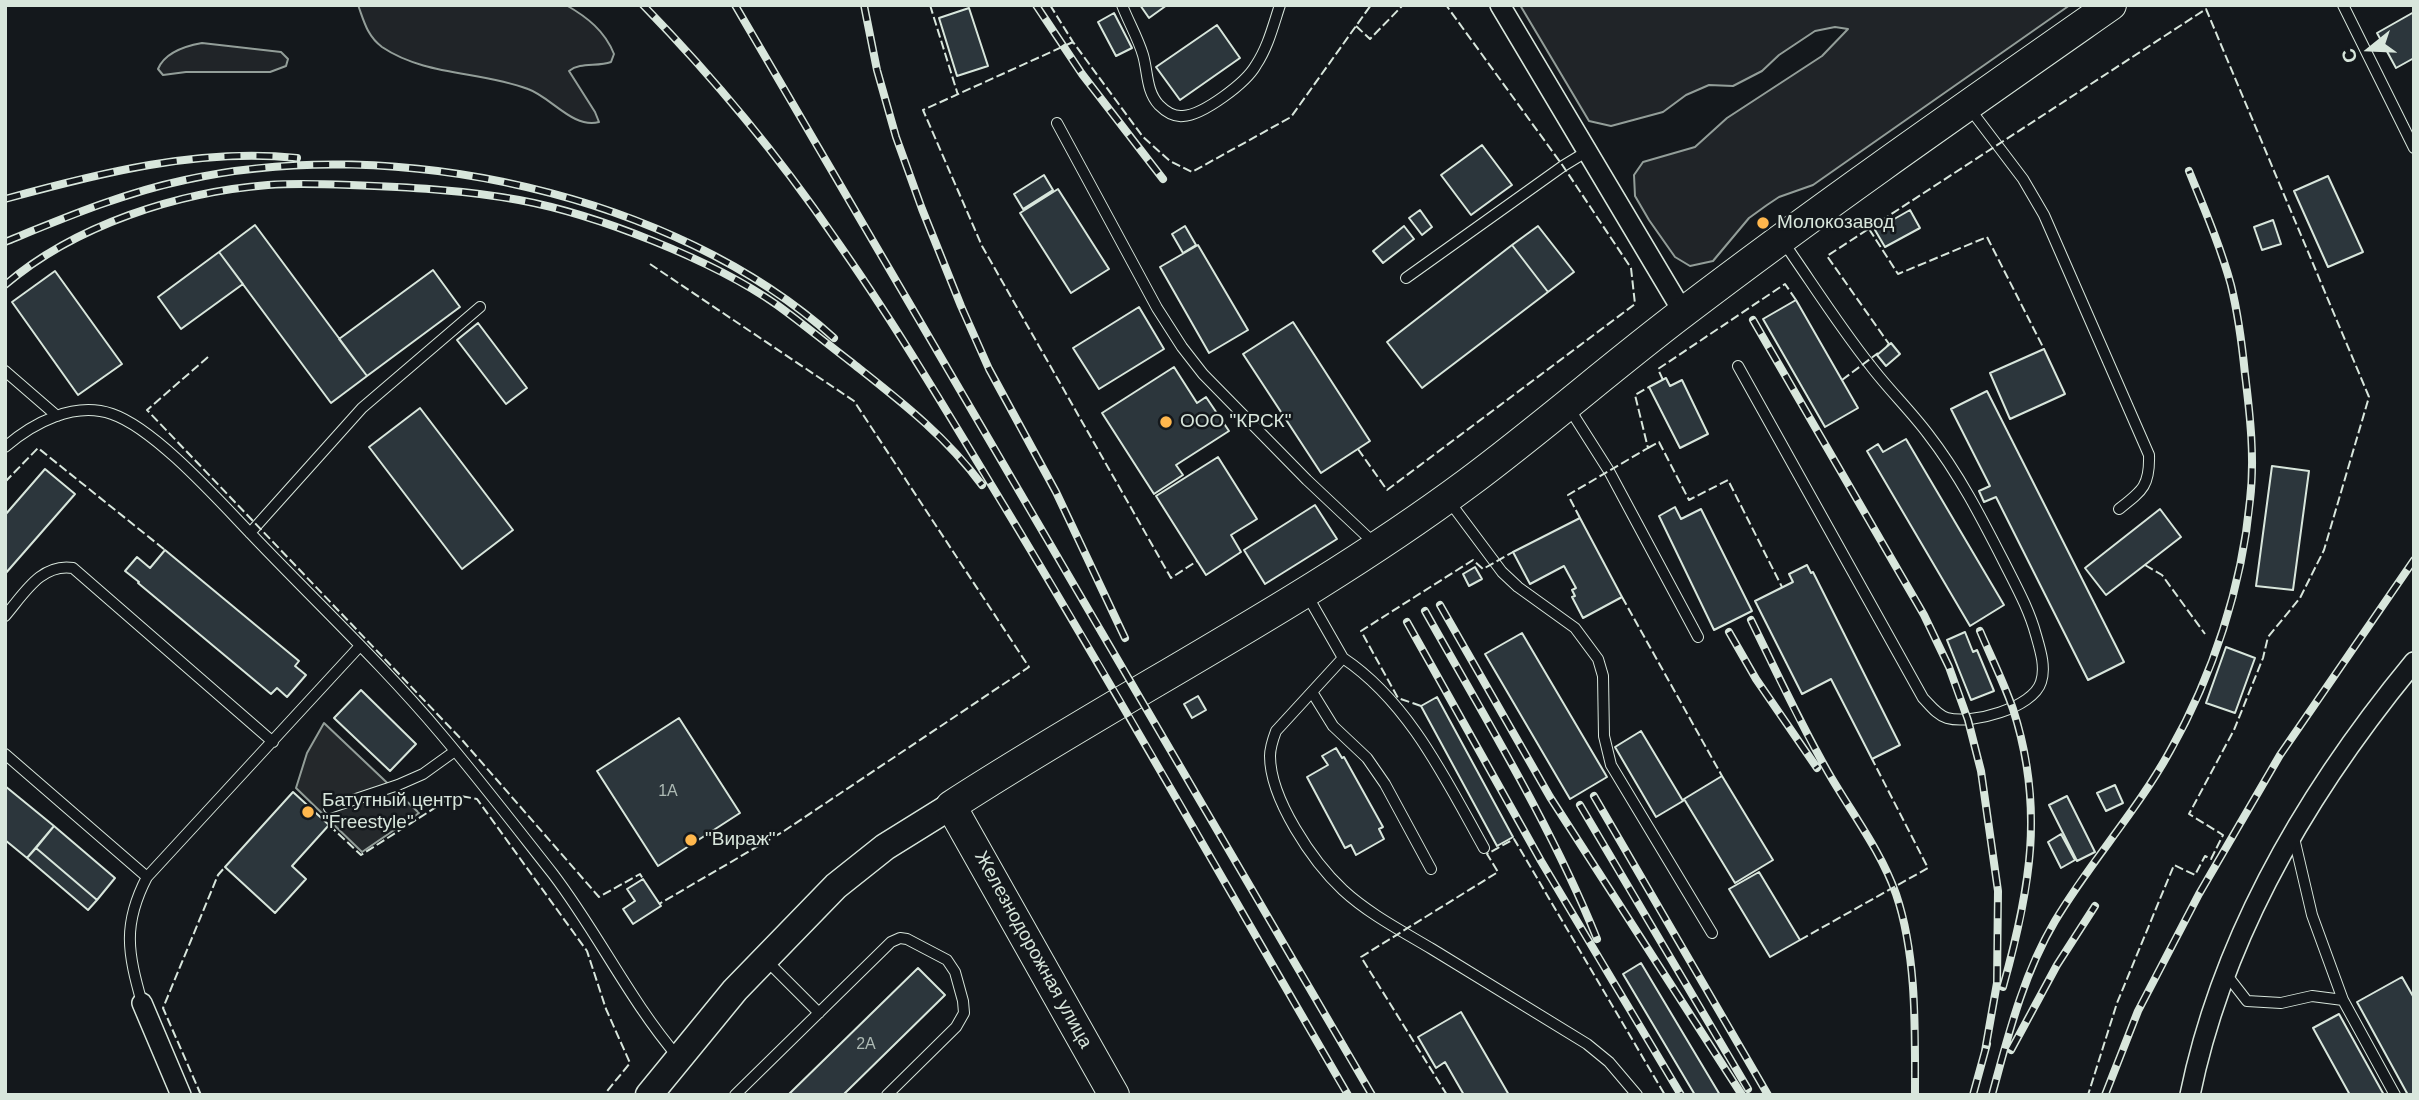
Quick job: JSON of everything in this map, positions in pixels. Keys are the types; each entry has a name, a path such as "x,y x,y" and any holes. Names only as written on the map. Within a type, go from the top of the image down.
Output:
{"main road":[{"path":"649,1095 735,990 827,895 861,864 1077,727 1305,592 1447,498 1683,312 2111,5"},
{"name":"Железнодорожная улица","path":"951,806 1114,1095"}],"street":[{"path":"1500,5 1683,312"},
{"path":"2190,1095 2202,1045 2226,974 2254,905 2293,834 2357,736 2414,662"},
{"path":"142,1003 181,1095"}],"lane":[{"path":"1122,5 1143,55 1152,94 1159,105 1170,114 1180,117 1203,109 1244,80 1265,50 1280,5"},
{"path":"2343,5 2414,148"},
{"path":"1968,107 2023,179 2044,215 2149,455 2149,475 2142,490 2119,509"},
{"path":"1057,123 1157,308 1182,347 1203,374 1307,480 1377,546"},
{"path":"1406,278 1586,152"},
{"path":"1738,366 1923,698 1945,717 1957,720 1968,720 2013,708 2027,700 2041,683 2043,670 2036,635 2028,611 1974,503 1926,430 1867,362 1782,240"},
{"path":"250,533 362,408 480,307"},
{"path":"5,371 57,416"},
{"path":"1567,404 1609,471 1698,637"},
{"path":"5,447 40,422 87,411 109,413 132,423 166,450 401,689 455,751 578,907 638,1005 679,1058"},
{"path":"1447,498 1502,572 1518,587 1575,628 1598,659 1603,676 1604,736 1611,765 1712,933"},
{"path":"5,616 42,573 59,566 73,568 273,742"},
{"path":"1305,592 1343,659 1363,672 1379,688 1426,748 1484,848"},
{"path":"142,1003 132,969 130,931 135,899 147,877 359,647"},
{"path":"1343,659 1276,731 1270,757 1272,773 1285,808 1326,873 1366,908 1587,1044 1609,1062 1637,1095"},
{"path":"1312,692 1333,726 1367,758 1385,784 1431,869"},
{"path":"328,807 398,785 423,774 455,751"},
{"path":"5,754 147,877"},
{"path":"2293,834 2312,915 2343,1000 2395,1095"},
{"path":"735,1095 891,942 900,938 947,960 955,972 964,1013 956,1027 887,1095"},
{"path":"764,959 819,1013"},
{"path":"2226,974 2247,1000 2281,1003 2312,996 2343,1000"}],"shaded area":[{"path":"358,5 566,5 594,25 606,38 614,54 611,62 578,66 569,71 599,122 580,121 537,93 510,83 434,68 399,56 382,47 373,38"},
{"path":"1520,5 2070,5 1813,185 1779,197 1767,205 1749,218 1713,261 1690,266 1675,257 1649,220 1635,196 1634,175 1643,162 1695,147 1727,118 1822,56 1848,29 1835,27 1815,31 1779,55 1762,71 1733,86 1709,85 1686,95 1663,112 1611,126 1589,121"},
{"path":"202,43 281,52 288,59 286,66 270,72 186,72 163,75 158,69 171,54"},
{"path":"324,723 419,813 362,852 296,788 307,753"}],"building":[{"path":"1140,5 1167,5 1149,18"},
{"path":"969,8 988,66 957,76 939,18"},
{"path":"2414,12 2414,58 2396,68 2377,33"},
{"path":"1114,13 1132,48 1116,56 1098,22"},
{"path":"1217,25 1240,58 1180,100 1156,67"},
{"path":"1482,145 1512,185 1471,215 1441,175"},
{"path":"1044,175 1053,190 1023,209 1014,194"},
{"path":"2328,176 2363,252 2328,267 2294,191"},
{"path":"1058,189 1109,269 1071,293 1020,213"},
{"path":"1420,210 1432,227 1422,235 1409,218"},
{"path":"1910,210 1920,228 1885,247 1875,230"},
{"path":"2273,220 2281,244 2262,250 2254,227"},
{"path":"255,225 367,376 331,403 219,252"},
{"path":"1185,226 1196,245 1183,253 1172,234"},
{"path":"1404,226 1414,239 1383,263 1373,251"},
{"path":"1538,226 1574,272 1548,292 1512,245"},
{"path":"1198,245 1248,330 1209,353 1160,267"},
{"path":"1512,245 1548,292 1422,388 1387,342"},
{"path":"219,252 243,284 181,329 158,297"},
{"path":"433,270 460,307 367,376 339,339"},
{"path":"55,271 122,364 78,395 12,302"},
{"path":"1796,300 1858,408 1825,427 1763,319"},
{"path":"1139,307 1164,349 1099,389 1073,348"},
{"path":"1293,322 1370,441 1321,473 1243,354"},
{"path":"478,323 527,388 506,404 457,340"},
{"path":"1891,343 1900,354 1886,366 1877,355"},
{"path":"2044,349 2065,394 2010,419 1990,373"},
{"name":"ООО \"КРСК\"","path":"1174,367 1197,403 1206,397 1229,431 1176,465 1183,475 1154,494 1102,413"},
{"path":"1666,378 1670,386 1682,380 1708,434 1680,448 1649,387"},
{"path":"1987,391 2124,662 2088,680 1996,497 1984,502 1979,491 1990,486 1951,409"},
{"path":"420,408 513,530 462,569 369,447"},
{"path":"1906,439 2004,605 1970,626 1867,451 1878,444 1883,452"},
{"path":"1218,457 1257,519 1231,535 1241,552 1206,575 1156,496"},
{"path":"2272,466 2309,471 2293,590 2256,586"},
{"path":"45,469 75,494 5,574 5,515"},
{"path":"1315,505 1337,539 1265,584 1244,550"},
{"path":"1675,507 1681,519 1701,509 1752,611 1714,630 1659,516"},
{"path":"2160,509 2181,537 2106,595 2085,568"},
{"path":"1580,518 1622,597 1583,618 1572,597 1575,596 1572,590 1576,588 1564,566 1530,584 1513,552"},
{"path":"165,550 299,661 295,666 306,675 287,697 277,688 271,694 125,571 137,557 150,568"},
{"path":"1807,565 1811,573 1813,572 1900,745 1872,759 1831,679 1802,694 1755,601 1793,582 1789,574"},
{"path":"1475,567 1482,579 1469,586 1463,574"},
{"path":"1965,632 1973,652 1977,650 1994,691 1971,700 1947,640"},
{"path":"1522,633 1607,777 1570,799 1485,654"},
{"path":"2226,647 2255,658 2235,713 2206,703"},
{"path":"361,690 416,744 390,771 334,718"},
{"path":"1198,696 1206,710 1192,718 1184,704"},
{"path":"1437,697 1513,837 1497,846 1421,706"},
{"path":"679,718 740,813 658,866 597,771"},
{"path":"1641,731 1683,801 1656,817 1615,747"},
{"path":"1336,748 1342,758 1344,757 1383,827 1379,829 1384,839 1356,855 1351,845 1345,848 1307,777 1328,765 1322,756"},
{"path":"1722,776 1773,860 1735,883 1684,799"},
{"path":"2115,785 2123,803 2106,811 2097,793"},
{"path":"5,786 54,826 27,858 5,840"},
{"path":"293,792 329,825 292,866 306,879 275,913 225,867"},
{"path":"2067,796 2095,852 2077,861 2049,805"},
{"path":"54,826 115,878 97,900 36,848"},
{"path":"2061,834 2075,860 2061,868 2048,842"},
{"path":"36,848 97,900 88,910 27,858"},
{"path":"1759,872 1800,940 1770,957 1729,889"},
{"path":"643,879 661,906 633,924 623,909 635,901 627,889"},
{"path":"1641,963 1720,1095 1695,1095 1623,974"},
{"path":"918,968 945,995 843,1095 788,1095"},
{"path":"2402,977 2414,998 2414,1095 2408,1095 2357,1002"},
{"path":"1461,1012 1509,1095 1464,1095 1445,1062 1436,1068 1418,1037"},
{"path":"2339,1014 2384,1095 2350,1095 2313,1028"}],"railway":[{"path":"643,5 719,88 813,206 897,331 1085,641 1348,1095"},
{"path":"735,5 1372,1095"},
{"path":"864,5 877,70 896,137 961,306 989,369 1056,492 1125,638"},
{"path":"1036,5 1082,74 1163,179"},
{"path":"5,199 150,165 223,157 297,158"},
{"path":"5,242 116,199 185,180 266,167 352,165 440,171 528,187 614,212 695,246 769,288 834,338"},
{"path":"1992,1095 2017,1006 2034,963 2069,899 2170,751 2200,692 2212,661 2233,597 2240,565 2252,468 2241,340 2227,270 2189,171"},
{"path":"5,285 63,245 95,229 164,204 234,189 288,184 371,186 456,191 519,200 583,216 653,241 751,288 796,319 904,404 953,450 982,485"},
{"path":"1753,320 1924,615 1949,667 1968,720 1981,771 1998,891 1997,983 1985,1051"},
{"path":"2105,1095 2138,1011 2199,894 2280,755 2414,560"},
{"path":"1440,605 1550,797 1742,1095"},
{"path":"1425,611 1538,813 1597,939"},
{"path":"1751,620 1808,735 1874,847 1896,894 1911,967 1915,1019 1915,1095"},
{"path":"1407,622 1541,861 1681,1095"},
{"path":"1980,631 2013,709 2029,781 2031,815 2026,883 2003,987"},
{"path":"1729,632 1756,679 1817,768"},
{"path":"1594,796 1768,1095"},
{"path":"1580,805 1748,1089"},
{"path":"2011,1050 2057,965 2095,906"},
{"path":"1973,1095 1987,1044"}],"fence":[{"path":"930,5 958,95"},
{"path":"1050,5 1073,42 1143,137 1170,161 1192,172 1291,117 1371,5"},
{"path":"1356,26 1370,39 1403,5"},
{"path":"1358,449 1387,490 1635,304 1631,268 1563,166 1446,5"},
{"path":"1887,346 1889,344 1827,256 2206,9 2369,397 2324,550 2300,598 2268,637 2263,658 2234,730 2189,814 2223,835 2211,859 2205,856 2195,875 2174,865 2117,1003 2088,1095"},
{"path":"1073,42 923,110 982,246 1171,578 1197,561"},
{"path":"1869,229 1898,274 1987,237 2044,349"},
{"path":"650,264 854,401 1029,667 784,831 659,904"},
{"path":"1663,380 1658,369 1785,284 1796,300"},
{"path":"1842,380 1878,353"},
{"path":"208,357 147,410 463,741 599,897 640,874 643,879"},
{"path":"1580,518 1568,495 1648,448 1635,395 1649,387"},
{"path":"1648,448 1659,442 1689,500 1728,480 1782,587"},
{"path":"5,482 38,448 165,550"},
{"path":"1421,706 1398,698 1361,631 1473,560 1483,569 1513,552"},
{"path":"2145,565 2162,575 2205,634"},
{"path":"1622,597 1722,776"},
{"path":"1800,940 1928,868 1872,759"},
{"path":"329,825 361,855 455,795 477,799 587,951 606,1009 630,1063 604,1095"},
{"path":"1447,1095 1361,957 1498,872 1487,854 1514,839 1665,1095"},
{"path":"201,1095 163,1008 218,875 225,867"}],"place":[{"name":"Молокозавод","path":"1763,223"},
{"name":"ООО \"КРСК\"","path":"1166,422"},
{"name":"Батутный центр \"Freestyle\"","path":"308,812"},
{"name":"\"Вираж\"","path":"691,840"}]}
